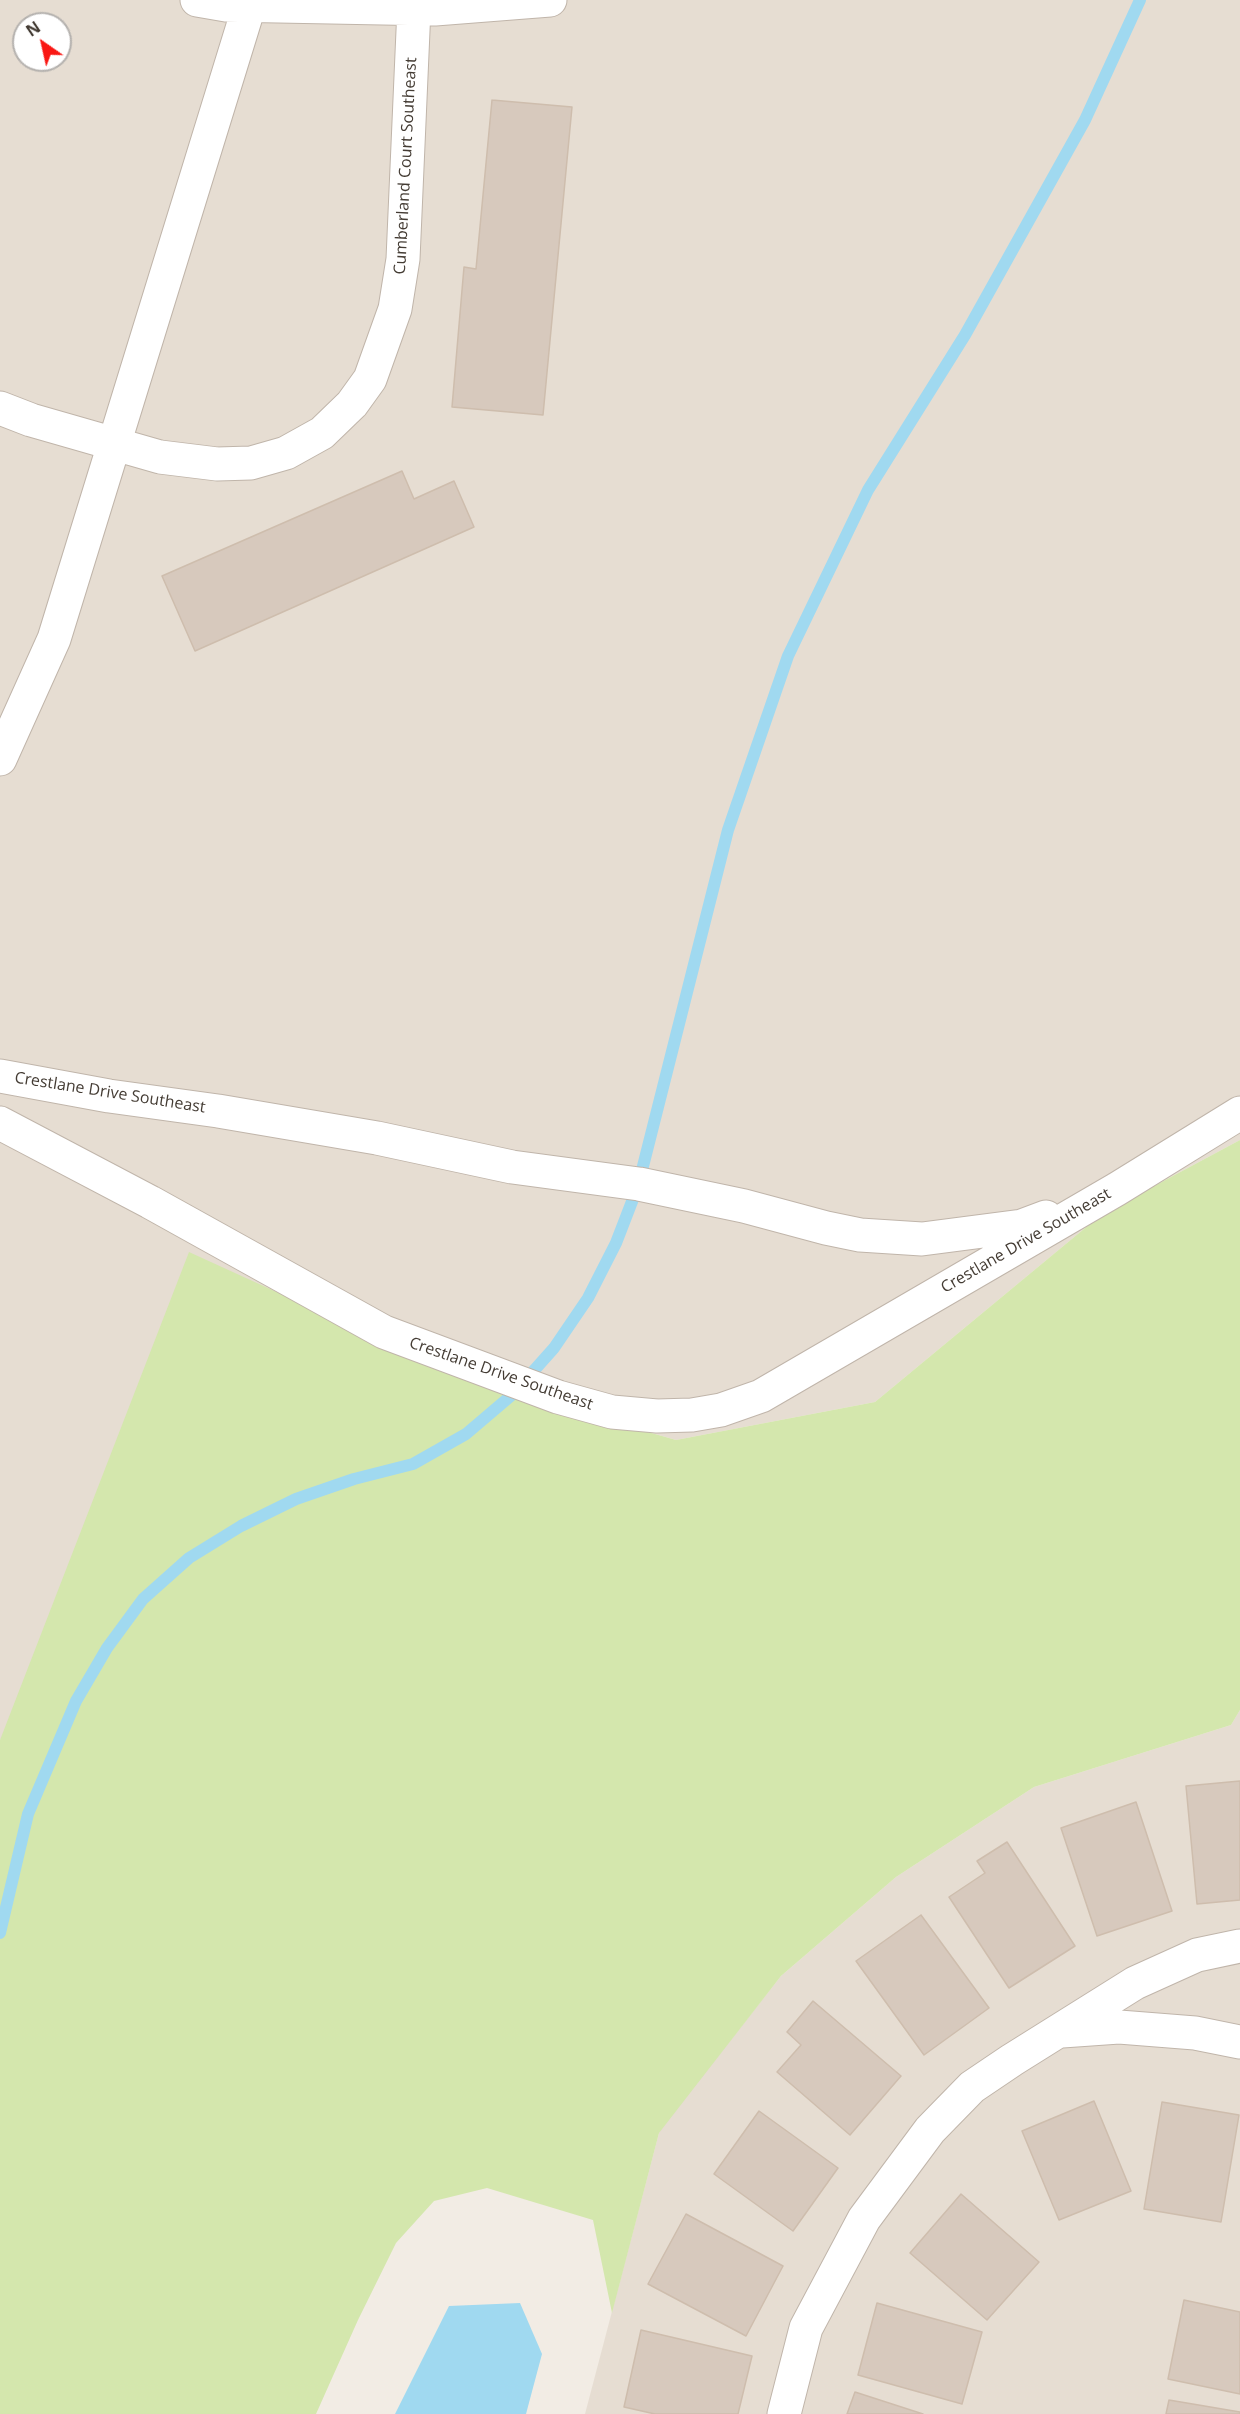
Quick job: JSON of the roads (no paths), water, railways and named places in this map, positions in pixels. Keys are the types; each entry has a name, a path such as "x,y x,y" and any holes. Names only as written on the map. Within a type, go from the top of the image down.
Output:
{"street":[{"path":"197,0 226,5 251,3 414,9 550,0"},
{"path":"0,759 54,639 251,3"},
{"name":"Cumberland Court Southeast","path":"0,408 31,420 160,457 217,464 251,463 286,453 322,433 352,404 370,379 395,309 403,259 414,9"},
{"name":"Crestlane Drive Southeast","path":"0,1076 109,1096 218,1111 377,1138 512,1167 639,1184 744,1206 860,1235 922,1239 1022,1226 1117,1189"},
{"path":"1117,1189 1240,1113"},
{"name":"Crestlane Drive Southeast","path":"0,1124 150,1202 384,1332 558,1397 612,1412 657,1416 692,1415 721,1410 761,1396 1117,1189"},
{"path":"784,2414 806,2328 864,2219 930,2130 972,2087 1135,1983 1197,1955 1240,1946"},
{"path":"1058,2031 1119,2027 1195,2033 1240,2042"}],"water":[{"path":"520,2303 542,2354 526,2414 395,2414 449,2306"}],"waterway":[{"path":"0,1933 28,1814 76,1701 107,1648 143,1599 189,1558 241,1526 296,1499 354,1479 413,1464 466,1434 513,1394 554,1348 588,1298 616,1243 638,1186 728,830 788,656 868,490 965,335 1085,120 1140,0"}]}
